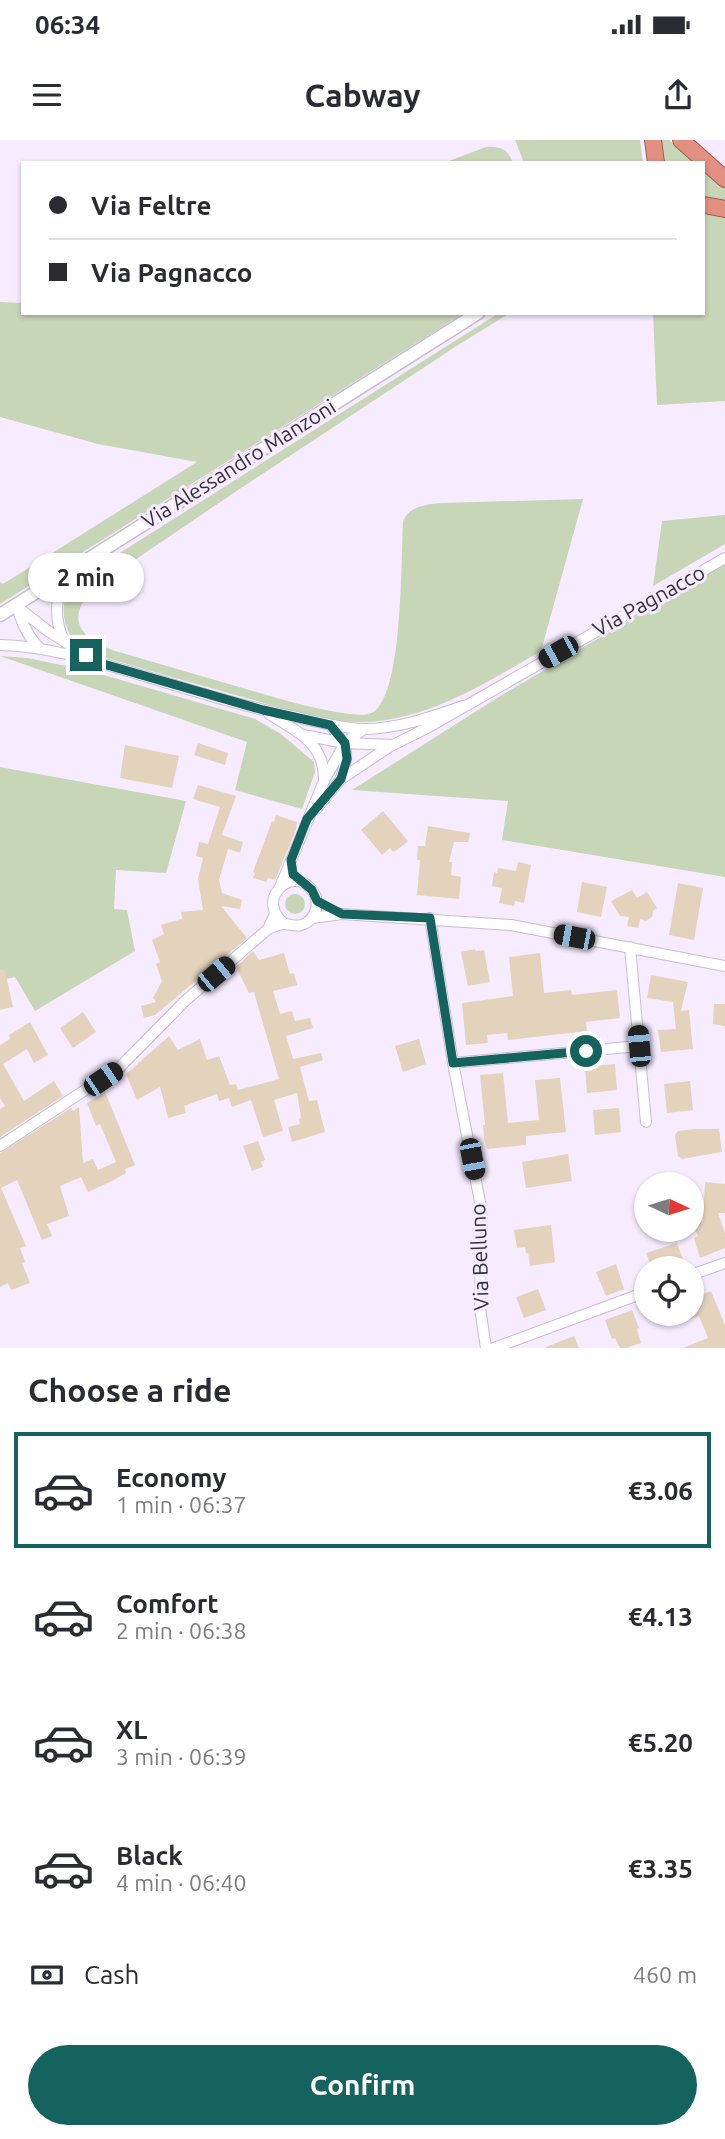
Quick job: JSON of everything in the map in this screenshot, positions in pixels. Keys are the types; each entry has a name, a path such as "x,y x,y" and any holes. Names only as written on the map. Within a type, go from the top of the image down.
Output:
{"highway":[{"path":"653,140 656,161"},
{"path":"681,140 705,161"},
{"path":"705,161 725,179"},
{"path":"705,205 725,209"}],"street":[{"name":"Via Alessandro Manzoni","path":"0,615 475,315"},
{"name":"Via Pagnacco","path":"307,819 341,779 393,745 725,558"},
{"path":"64,642 58,629 57,599 60,586 69,572"},
{"path":"16,606 27,633 41,648"},
{"name":"Via Pagnacco","path":"16,606 64,642 100,663"},
{"name":"Via Pagnacco","path":"0,645 41,648 263,710 330,725 364,729 403,724 463,706"},
{"name":"Via Pagnacco","path":"263,710 303,735 317,749 325,765 324,780"},
{"path":"330,725 345,743 347,759 341,779"},
{"name":"Via Pagnacco","path":"280,887 324,780 345,743 364,729"},
{"name":"Via Pagnacco","path":"303,735 345,743 393,745"},
{"path":"268,929 285,924 300,926 315,913 317,901 312,890 293,874 291,860"},
{"path":"0,1146 120,1068 185,1001 268,929 275,914 273,900 280,887 290,882 302,883"},
{"path":"317,901 342,914"},
{"path":"275,914 285,924"},
{"path":"312,918 342,914 511,925 725,966"},
{"name":"Via Belluno","path":"430,918 453,1063 481,1207 480,1308 486,1348"},
{"path":"630,947 646,1122"},
{"path":"453,1063 639,1046"},
{"path":"704,1270 725,1263"},
{"path":"494,1348 634,1296"}],"green space":[{"path":"515,140 640,140 643,161 523,161"},
{"path":"658,140 669,140 695,161 662,161"},
{"path":"486,147 495,147 503,149 512,161 449,161"},
{"path":"705,169 725,188 725,205 705,201"},
{"path":"705,214 725,217 725,401 657,405 653,315 705,315"},
{"path":"0,302 21,303 21,315 461,315 0,604 0,582 3,584 197,462 98,444 0,417"},
{"path":"496,315 507,315 238,490 92,589 80,610 80,626 92,639 112,650 298,704 356,715 370,714 384,698 391,677 399,622 403,522 409,512 437,503 583,499 541,651 447,702 407,716 386,720 348,721 293,711 91,652 72,638 64,617 64,603 69,591 85,575"},
{"path":"725,515 725,544 653,586 662,521"},
{"path":"725,564 725,877 502,840 508,801 352,790 497,698"},
{"path":"0,656 27,658 90,671 255,719 281,734 314,762 315,772 302,809 235,790 247,742"},
{"path":"0,767 186,801 166,873 116,870 114,909 127,910 135,951 35,1011 15,977 0,980"},
{"path":"295,894 302,897 305,904 302,911 295,914 288,911 285,904 288,897"}],"building":[{"path":"198,743 228,753 225,765 194,755"},
{"path":"125,745 179,756 172,788 120,778"},
{"path":"198,785 236,796 222,835 243,842 240,853 228,849 219,880 222,893 242,900 240,909 221,906 247,938 155,1015 144,1018 141,1006 156,1002 153,998 162,981 156,964 160,962 152,940 164,934 161,925 182,919 181,912 203,910 198,879 203,858 196,856 199,842 208,844 220,807 193,799"},
{"path":"383,811 408,841 397,850 393,852 390,848 382,855 361,830"},
{"path":"276,815 297,822 296,830 275,880 268,878 266,882 253,878 253,872"},
{"path":"428,826 470,833 468,842 454,842 449,862 452,862 451,875 461,877 459,899 417,895 420,860 417,860 418,846 425,846"},
{"path":"518,862 531,865 524,903 515,901 514,906 499,903 502,888 492,886 494,872 497,873 498,868 516,871"},
{"path":"582,882 607,887 601,917 577,912"},
{"path":"678,883 703,888 694,940 669,935"},
{"path":"632,890 637,898 647,892 657,908 646,921 640,919 638,928 627,926 629,917 620,916 611,901"},
{"path":"484,950 490,982 468,986 461,952"},
{"path":"253,951 259,960 284,953 290,974 294,973 297,985 273,991 280,1014 292,1011 295,1021 310,1018 313,1028 286,1036 293,1059 321,1053 323,1060 300,1067 309,1101 317,1100 325,1132 292,1142 288,1127 300,1124 301,1118 297,1093 274,1100 283,1131 263,1137 251,1100 232,1107 229,1098 219,1101 217,1094 184,1106 186,1113 168,1118 160,1087 137,1100 126,1074 169,1036 178,1050 200,1039 207,1060 219,1056 230,1085 236,1084 238,1090 279,1079 254,992 249,993 236,967"},
{"path":"540,953 544,993 571,990 572,995 617,990 620,1018 586,1022 587,1031 508,1040 507,1033 487,1035 488,1043 466,1045 462,1003 513,996 509,957"},
{"path":"0,970 5,970 13,1007 0,1010"},
{"path":"651,975 688,982 681,1011 689,1010 693,1049 661,1052 658,1030 676,1029 673,1002 647,998"},
{"path":"714,1004 725,1004 725,1026 713,1024"},
{"path":"83,1012 96,1032 73,1048 60,1028"},
{"path":"30,1022 48,1055 34,1063 27,1049 3,1064 24,1101 54,1081 63,1096 0,1137 0,1109 5,1106 0,1098 0,1045 10,1039 9,1035"},
{"path":"419,1039 426,1064 403,1072 395,1046"},
{"path":"615,1064 617,1090 587,1093 585,1067"},
{"path":"503,1073 508,1123 539,1120 535,1080 560,1078 566,1132 526,1136 526,1145 487,1149 480,1075"},
{"path":"690,1081 693,1110 667,1113 664,1084"},
{"path":"105,1092 135,1165 125,1169 126,1173 88,1192 81,1177 60,1186 69,1216 47,1224 52,1236 42,1240 17,1180 1,1188 26,1246 20,1248 25,1262 22,1263 30,1283 11,1290 8,1283 0,1287 0,1153 71,1108 73,1111 79,1107 83,1163 93,1159 98,1170 116,1162 100,1124 96,1126 87,1103"},
{"path":"619,1108 621,1132 595,1135 593,1110"},
{"path":"719,1129 722,1152 682,1159 678,1156 675,1135 678,1131"},
{"path":"258,1141 265,1160 261,1162 263,1167 252,1171 243,1146"},
{"path":"568,1154 572,1181 526,1188 522,1162"},
{"path":"705,1182 725,1184 725,1213 718,1213 725,1233 725,1248 704,1256 699,1256 695,1242 704,1242"},
{"path":"551,1225 555,1262 530,1266 525,1247 517,1248 514,1230"},
{"path":"677,1243 682,1256 647,1256 646,1253"},
{"path":"616,1264 624,1289 606,1296 596,1272"},
{"path":"538,1289 546,1310 524,1318 516,1297"},
{"path":"711,1291 725,1325 725,1348 683,1348 708,1338 703,1326 704,1293"},
{"path":"632,1310 634,1326 638,1326 641,1343 620,1348 615,1338 612,1339 605,1320"},
{"path":"574,1336 579,1348 546,1348 546,1347"}],"route":[{"path":"86,655 100,663 263,710 330,725 345,743 347,759 341,779 307,819 291,860 293,874 312,890 317,901 342,914 430,918 453,1063 586,1051"}]}
